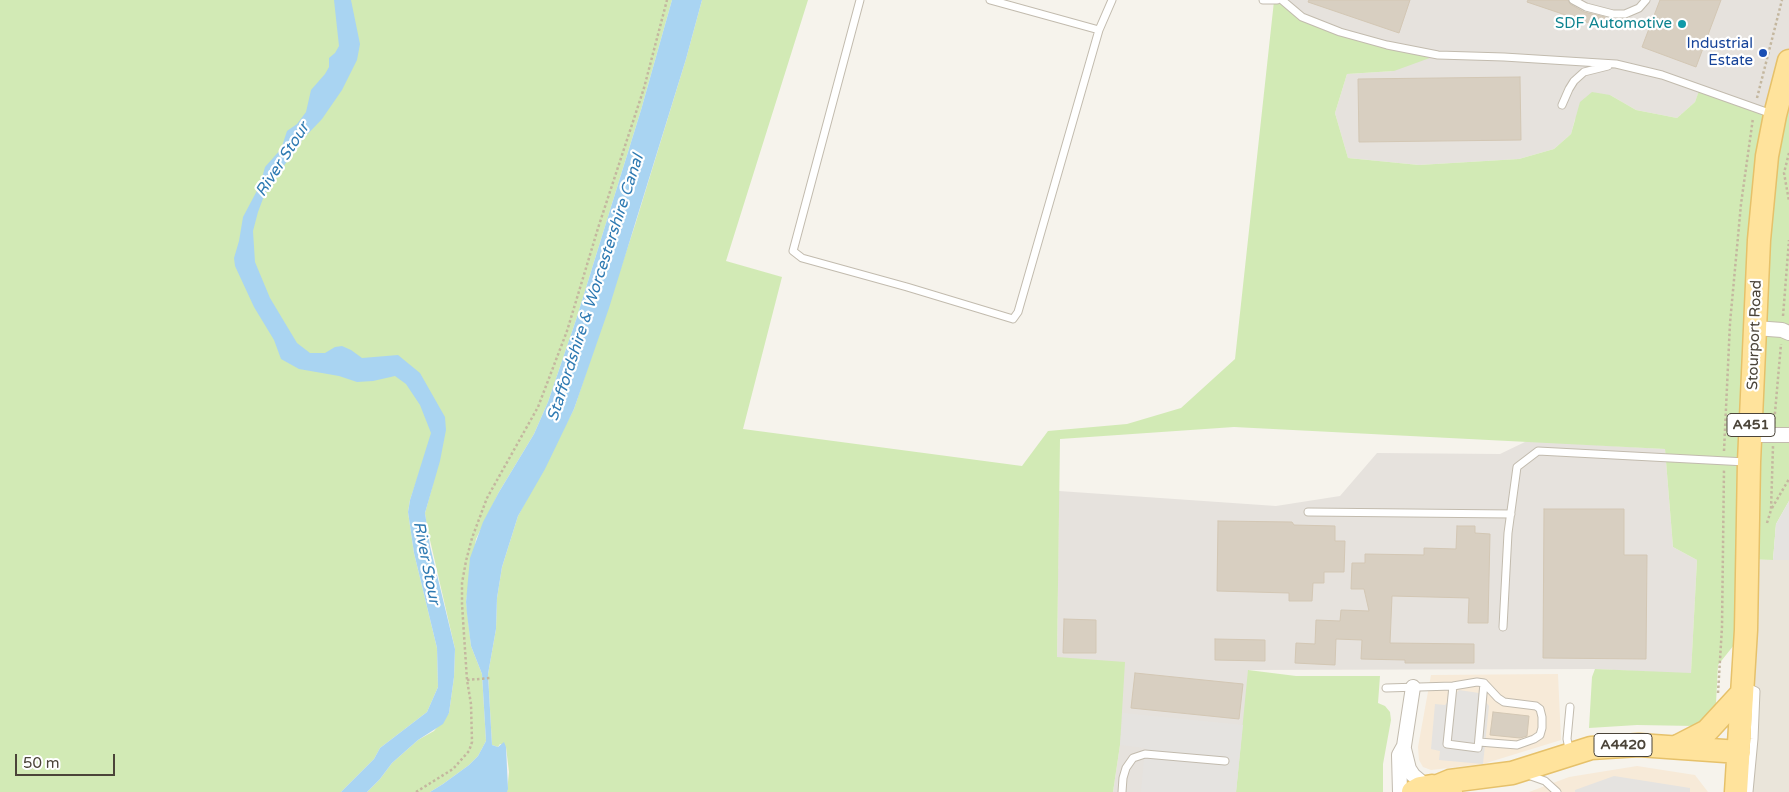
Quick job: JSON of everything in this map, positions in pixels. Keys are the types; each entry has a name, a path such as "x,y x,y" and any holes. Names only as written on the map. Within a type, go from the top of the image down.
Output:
{"main road":[{"name":"Stourport Road","path":"1736,792 1746,630 1749,462 1763,200 1767,156 1789,61"},
{"path":"1675,748 1707,731 1742,688"},
{"name":"A4420","path":"1432,789 1450,781 1512,772 1591,748 1620,745 1739,752"},
{"name":"A4420","path":"1483,792 1512,772"}],"street":[{"path":"1755,328 1786,332"},
{"path":"1751,435 1789,435"},
{"path":"1400,792 1398,761 1404,746 1413,687"},
{"path":"1404,746 1409,769 1414,776 1432,789"}],"lane":[{"path":"860,0 793,251 802,258 1013,319 1018,312 1099,30 1112,0"},
{"path":"990,0 1099,30"},
{"path":"1263,0 1277,0"},
{"path":"1282,0 1302,16 1340,32 1387,45 1438,55 1616,64 1662,75 1775,115"},
{"path":"1573,0 1586,7 1613,14 1625,14 1639,8 1646,0"},
{"path":"1562,105 1569,89 1584,72 1616,64"},
{"path":"1504,627 1508,533 1517,467 1538,451 1749,462"},
{"path":"1308,512 1511,514"},
{"path":"1386,688 1453,686 1477,682 1484,683 1504,702 1536,706 1540,709 1542,728 1540,735 1534,739 1517,745 1479,742"},
{"path":"1453,686 1447,744 1478,748 1484,683"},
{"path":"1742,688 1756,691 1749,792"},
{"path":"1570,707 1567,739 1570,753"},
{"path":"1122,792 1126,768 1133,758 1145,754 1225,762"},
{"path":"1512,772 1537,777 1557,792"}],"path":[{"path":"416,792 453,768 469,751 472,742 462,583 472,538 487,498 538,407 567,331 599,225 644,88 667,0"},
{"path":"1789,153 1784,173 1789,201"},
{"path":"1771,510 1773,435 1786,332 1789,240"},
{"path":"1766,524 1771,510 1789,479"},
{"path":"467,680 490,678"}],"shaded area":[{"path":"1282,0 1789,0 1789,61 1775,115 1700,89 1695,102 1677,118 1636,110 1610,95 1575,119 1571,134 1554,149 1519,159 1419,165 1348,158 1335,113 1347,74 1394,71 1387,45 1302,17"},
{"path":"1527,441 1665,449 1673,547 1697,560 1691,674 1595,669 1249,670 1236,792 1113,792 1120,745 1057,657 1059,491 1276,506 1340,496 1377,453 1500,454"},
{"path":"1789,501 1789,560 1773,560 1776,524"},
{"path":"1747,559 1789,560 1789,792 1736,792"},
{"path":"1558,674 1561,740 1483,764 1431,770 1423,767 1419,760 1418,747 1431,675"},
{"path":"1459,690 1479,693 1489,706 1483,764 1439,760 1440,751 1431,749 1435,704 1445,705"},
{"path":"1123,713 1243,725 1236,792 1141,792 1145,748 1120,745"},
{"path":"1637,766 1695,775 1708,792 1529,792 1569,777"},
{"path":"1614,776 1690,788 1690,792 1575,792 1575,790"}],"green space":[{"path":"0,0 672,0 641,110 576,320 548,402 534,434 499,492 476,539 466,601 471,646 482,674 486,741 478,756 469,765 430,792 367,792 392,763 418,740 434,731 449,713 454,677 455,649 425,513 433,484 428,447 410,500 408,512 414,553 437,648 438,687 427,712 380,748 374,759 341,792 0,792"},
{"path":"702,0 808,0 726,261 782,277 743,429 1022,466 1048,431 1127,424 1181,408 1235,359 1274,1 1277,0 1302,17 1340,32 1438,55 1394,71 1347,74 1335,113 1348,158 1419,165 1519,159 1554,149 1571,134 1580,102 1592,92 1610,95 1636,110 1677,118 1695,102 1700,88 1775,115 1789,61 1789,501 1776,524 1773,560 1748,559 1746,630 1718,665 1716,703 1705,722 1695,726 1637,725 1589,728 1592,677 1595,669 1691,673 1697,560 1673,547 1665,449 1234,427 1060,439 1057,657 1125,662 1120,745 1113,792 507,792 509,772 506,747 500,744 498,747 492,745 488,674 496,629 497,598 502,567 518,516 574,409 635,225 686,59"},
{"path":"1248,670 1296,676 1380,676 1378,703 1385,706 1390,712 1391,720 1383,764 1383,792 1236,792"}],"water":[{"name":"River Stour","path":"334,0 351,0 360,44 357,60 342,90 322,119 302,140 264,196 253,231 255,262 270,298 297,343 310,353 325,353 335,347 342,346 362,358 398,355 420,373 445,417 446,430 440,461 425,513 430,546 455,649 454,677 449,713 443,724 418,740 392,763 367,792 341,792 374,759 380,748 427,712 438,687 437,648 414,553 408,512 431,433 420,405 406,384 395,376 373,381 357,382 339,376 299,369 281,359 274,340 254,307 235,266 234,258 243,217 260,185 265,167 281,149 287,131 297,124 306,112 311,90 325,74 329,67 329,58 339,46"},
{"name":"Staffordshire & Worcestershire Canal","path":"672,0 702,0 686,59 609,308 574,409 545,469 518,516 502,567 497,598 496,629 488,674 492,745 498,747 504,742 506,747 508,789 507,792 430,792 469,765 478,756 486,741 482,674 471,646 467,614 466,602 470,558 483,522 534,434 548,402 576,320 641,110"}],"building":[{"path":"1309,0 1410,0 1399,33 1308,2"},
{"path":"1528,0 1568,0 1570,4 1584,12 1605,17 1601,27 1527,2"},
{"name":"SDF Automotive","path":"1660,0 1721,0 1696,67 1642,47"},
{"path":"1520,77 1521,140 1359,142 1358,79"},
{"path":"1544,509 1624,509 1624,555 1647,555 1646,659 1543,658"},
{"path":"1218,521 1292,522 1294,525 1335,526 1335,541 1345,541 1344,572 1324,572 1324,583 1313,583 1312,601 1289,601 1289,593 1217,591"},
{"path":"1457,526 1475,526 1475,533 1490,534 1488,623 1468,623 1469,598 1392,596 1390,643 1474,644 1474,663 1405,663 1405,660 1361,659 1362,640 1336,639 1335,665 1295,663 1296,643 1315,644 1316,620 1340,621 1341,610 1369,611 1364,589 1351,589 1352,563 1365,563 1365,554 1424,555 1424,548 1456,549"},
{"path":"1064,619 1096,620 1096,653 1063,653"},
{"path":"1215,639 1265,640 1265,661 1215,660"},
{"path":"1135,673 1243,684 1239,719 1131,708"},
{"path":"1493,712 1529,716 1527,736 1520,738 1490,735"}],"place":[{"name":"SDF Automotive","path":"1682,24"},
{"name":"Industrial Estate","path":"1763,53"}]}
